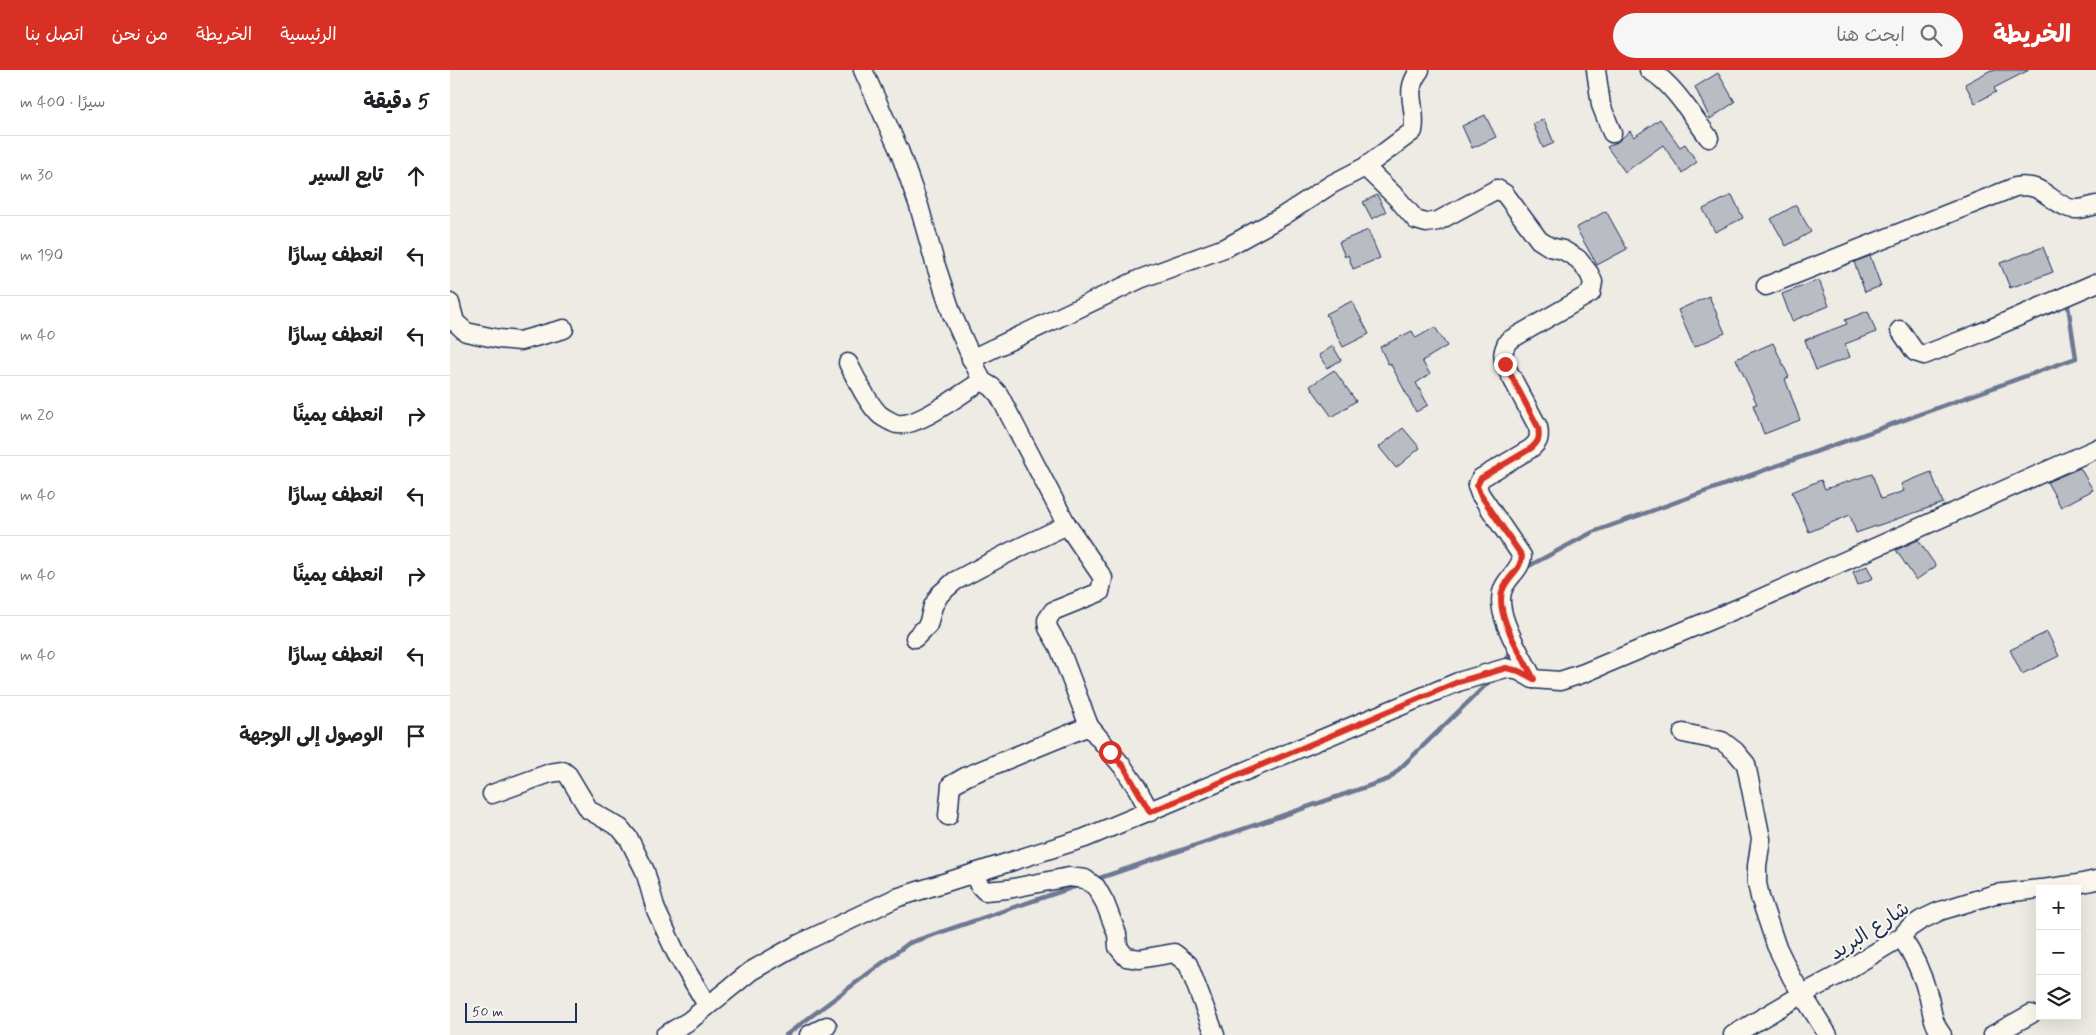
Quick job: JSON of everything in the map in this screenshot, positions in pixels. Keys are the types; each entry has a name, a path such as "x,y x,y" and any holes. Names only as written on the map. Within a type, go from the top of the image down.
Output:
{"street":[{"path":"863,70 899,150 919,206 952,314 971,359 982,381 992,387 999,395 1067,525 1103,578 1100,592 1053,611 1048,620 1048,628 1058,647 1089,726 1124,767 1150,812"},
{"path":"971,359 1140,279 1227,248 1283,216 1332,184 1365,167 1413,131 1415,120 1410,91 1414,78 1420,70"},
{"path":"1596,70 1601,105 1612,133"},
{"path":"1650,70 1658,74 1709,138"},
{"path":"1365,167 1397,198 1416,220 1426,223 1438,221 1497,189 1505,194 1539,240 1550,247 1564,250 1578,259 1589,273 1593,282 1591,293 1508,341 1503,349 1502,357 1538,427 1540,437 1537,443 1530,449 1481,478 1477,486 1480,494 1522,556 1521,564 1503,589 1501,606 1504,618 1534,679"},
{"path":"1766,286 2015,187 2034,187 2043,190 2069,208 2077,209 2096,205"},
{"path":"1900,330 1915,352 1924,355 2096,283"},
{"path":"450,303 455,322 466,332 499,340 520,340 564,329"},
{"path":"848,363 861,388 880,414 897,424 912,422 943,407 982,381"},
{"path":"665,1035 688,1021 751,971 795,946 896,898 1085,838 1458,682 1506,668 1519,671 1534,679 1560,681 1584,673 1746,604 2096,449"},
{"path":"915,638 928,625 933,606 940,594 955,581 1067,525"},
{"path":"948,816 950,785 966,776 1089,726"},
{"path":"1683,733 1722,742 1735,750 1746,764 1760,839 1757,866 1757,883 1760,897 1776,945 1792,978 1828,1035"},
{"path":"492,794 550,773 563,771 568,775 589,810 620,828 630,839 645,870 656,910 676,953 707,1005"},
{"path":"974,873 979,885 985,891 1008,889 1069,877 1084,878 1096,887 1105,903 1117,934 1118,947 1126,957 1140,960 1174,953 1188,964 1215,1035"},
{"name":"شارع البريد","path":"2071,885 2096,880"},
{"name":"شارع البريد","path":"1733,1035 1901,937 1909,928 1921,920 1957,904 1996,894 2036,890"},
{"path":"1901,937 1909,948 1922,975 1932,1016 1942,1035"},
{"path":"1993,1035 2031,1014"},
{"path":"809,1035 827,1026"}],"building":[{"path":"1991,70 2029,70 1994,88 1996,92 1975,103 1965,84"},
{"path":"1718,73 1735,102 1710,119 1695,87"},
{"path":"1485,115 1496,137 1472,148 1462,126"},
{"path":"1544,119 1554,143 1543,148 1533,124"},
{"path":"1660,119 1680,147 1685,144 1697,162 1682,173 1663,145 1625,172 1607,147 1616,143 1630,131 1634,137"},
{"path":"1377,195 1386,212 1372,219 1363,202"},
{"path":"1732,195 1743,218 1715,232 1703,209"},
{"path":"1796,205 1811,232 1786,246 1771,219"},
{"path":"1606,211 1627,249 1597,265 1576,228"},
{"path":"1368,230 1380,258 1353,269 1348,255 1345,257 1339,242"},
{"path":"2043,247 2053,272 2010,288 2000,263"},
{"path":"1870,256 1881,286 1865,292 1854,262"},
{"path":"1819,280 1829,306 1792,321 1782,294"},
{"path":"1709,296 1725,333 1694,347 1678,310"},
{"path":"1352,301 1369,334 1343,347 1326,314"},
{"path":"1868,311 1876,332 1845,344 1850,357 1816,370 1805,340 1847,324 1845,320"},
{"path":"1435,327 1447,346 1422,361 1430,374 1416,383 1428,405 1416,412 1380,347 1412,331 1416,338"},
{"path":"1773,343 1789,377 1785,379 1800,420 1764,434 1753,405 1757,404 1736,359"},
{"path":"1333,346 1341,360 1327,368 1319,355"},
{"path":"1334,370 1356,401 1332,417 1310,386"},
{"path":"1403,428 1420,448 1396,468 1379,447"},
{"path":"2080,468 2093,490 2061,507 2047,482"},
{"path":"1931,472 1943,503 1856,533 1850,515 1809,532 1792,492 1821,480 1825,489 1872,474 1881,499 1904,491 1901,484"},
{"path":"1918,540 1936,566 1916,580 1896,550"},
{"path":"1867,566 1873,578 1858,585 1853,572"},
{"path":"2047,632 2059,656 2022,674 2010,650"}],"waterway":[{"path":"1525,568 1593,532 2076,358 2067,299"},
{"path":"1504,664 1513,649"},
{"path":"1094,880 1389,779 1493,678"},
{"path":"786,1035 909,943 1080,885"}],"route":[{"path":"1110,752 1124,767 1150,812 1458,682 1506,668 1519,671 1534,679 1504,618 1501,606 1503,589 1521,564 1522,556 1480,494 1477,486 1481,478 1491,470 1530,449 1537,443 1540,437 1538,427 1505,364"}]}
